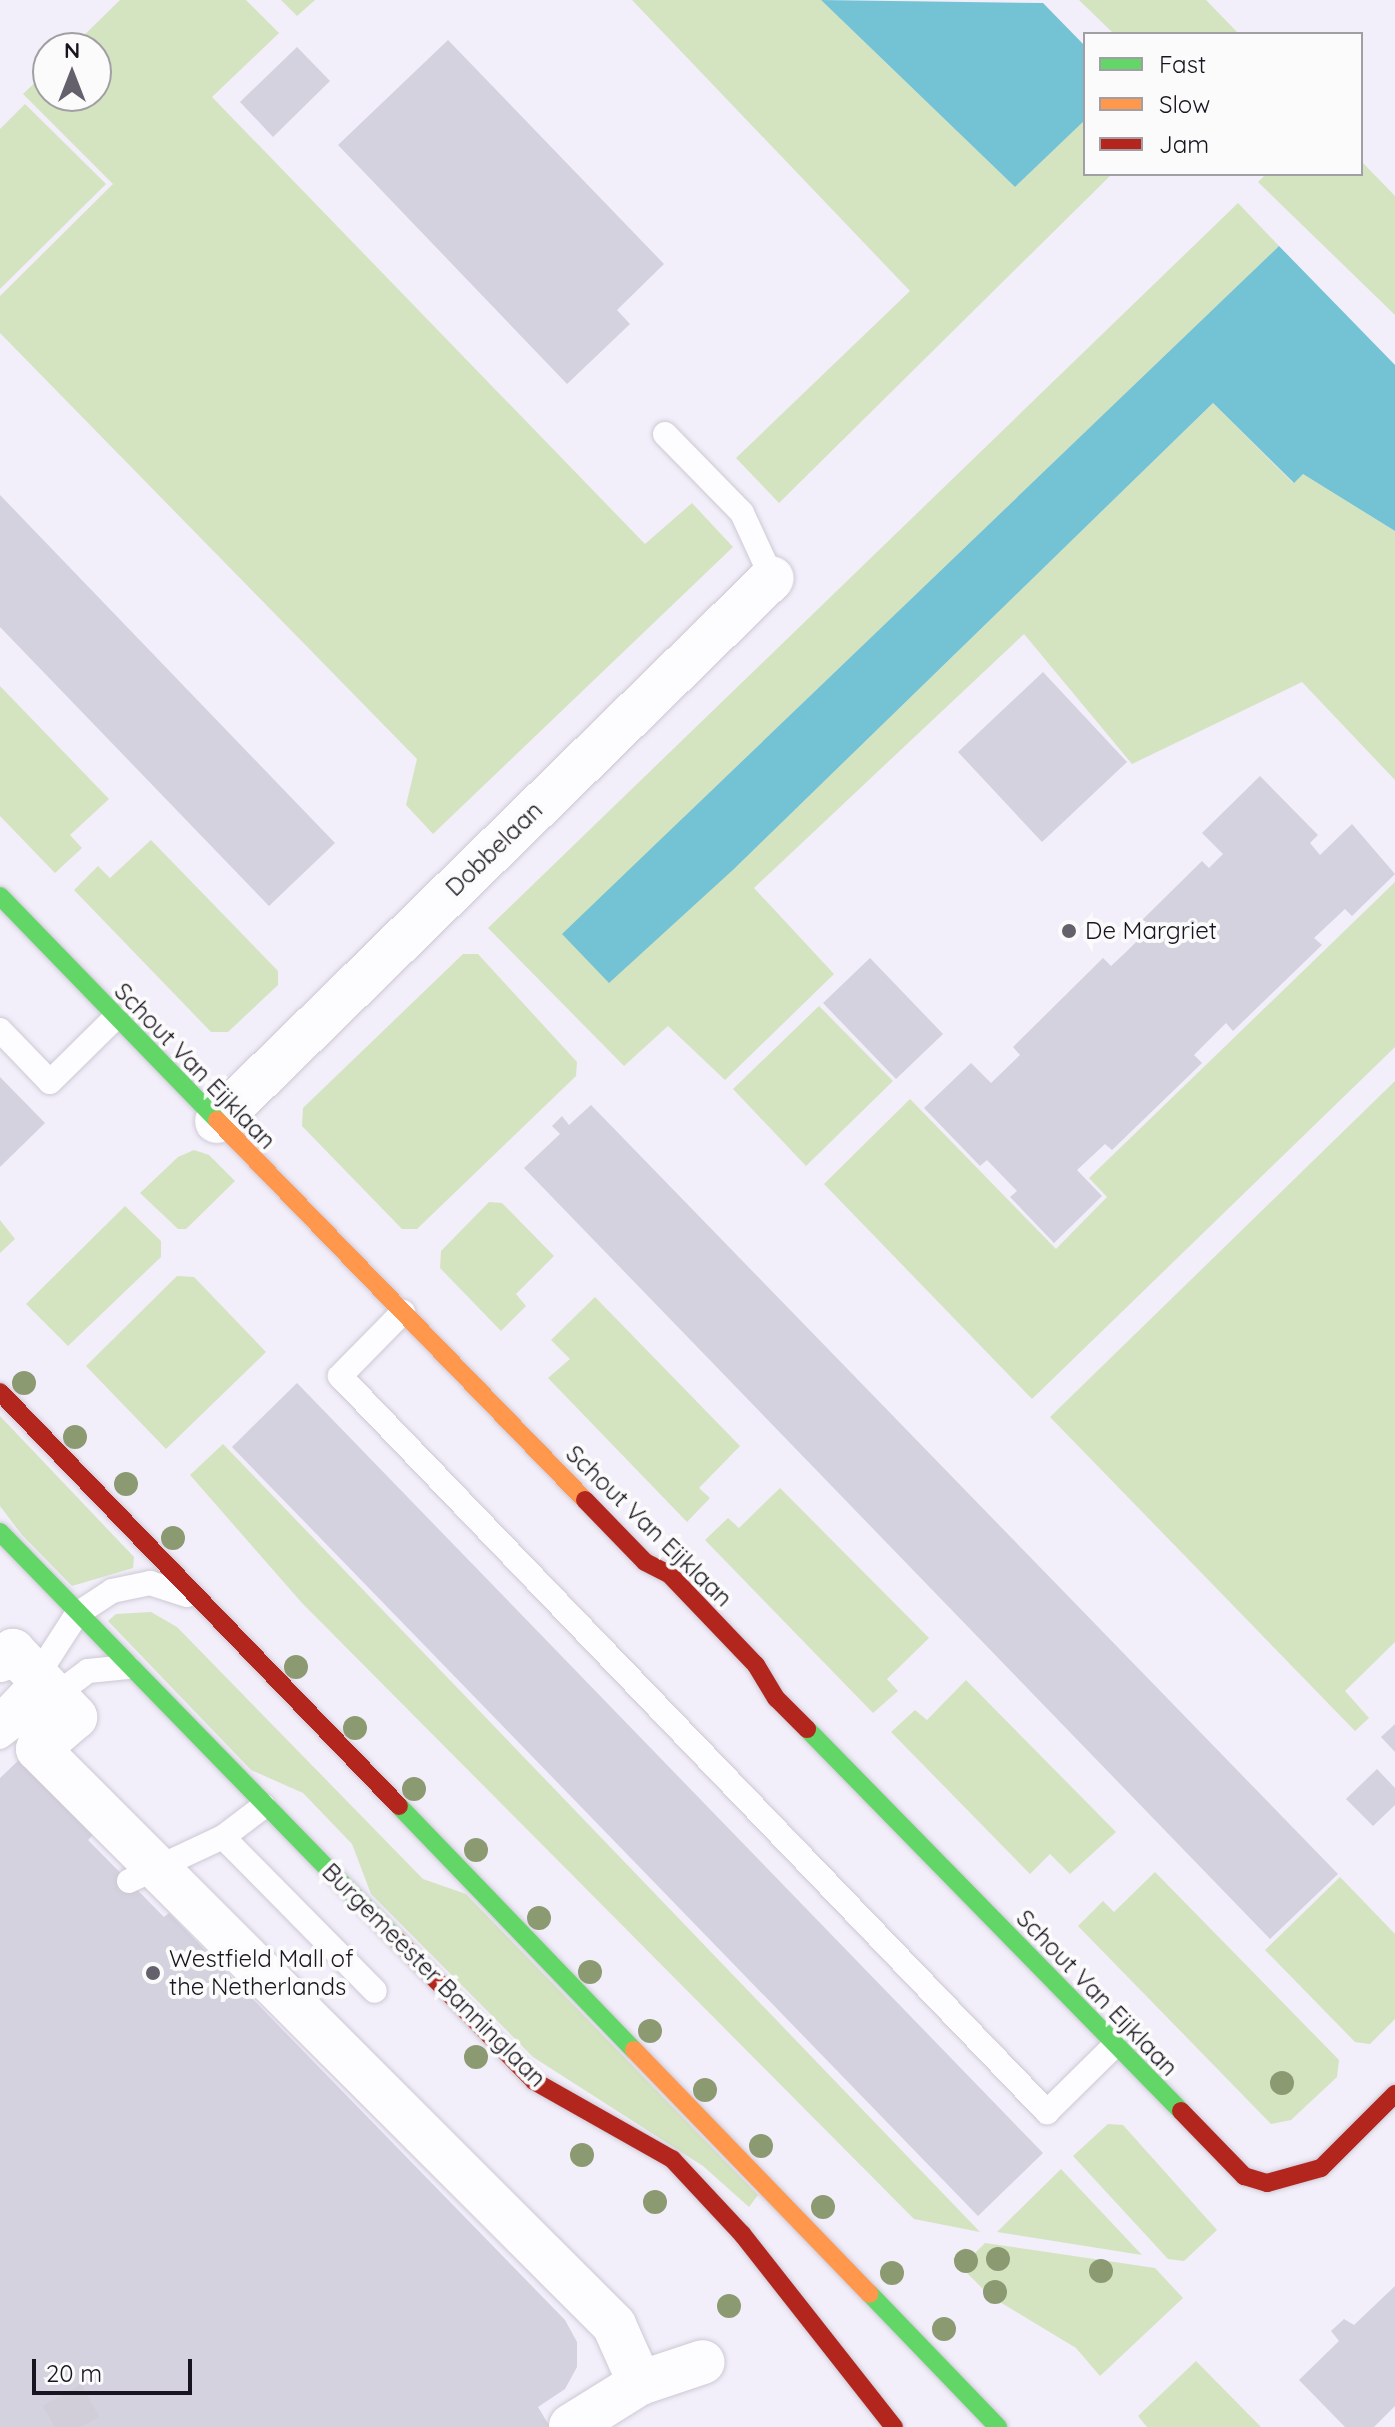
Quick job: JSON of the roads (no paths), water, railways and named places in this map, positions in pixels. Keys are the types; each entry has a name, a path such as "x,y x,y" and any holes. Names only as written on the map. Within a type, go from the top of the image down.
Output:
{"street":[{"name":"Dobbelaan","path":"217,1121 772,578"},
{"name":"Schout Van Eijklaan","path":"0,896 645,1562 669,1574 756,1665 776,1698 1244,2176 1267,2183 1321,2168 1395,2094"},
{"path":"0,1392 998,2427"},
{"name":"Burgemeester Banninglaan","path":"0,1532 534,2081 672,2159 742,2234 894,2427"},
{"path":"31,1676 75,1717 38,1749 144,1875 614,2325 640,2383"},
{"path":"587,2422 640,2383 703,2362"}],"lane":[{"path":"665,434 742,513 772,578"},
{"path":"0,1030 50,1082 115,1018"},
{"path":"403,1312 340,1376 1047,2112 1114,2046"},
{"path":"0,1715 77,1614 112,1591 150,1583 201,1599"},
{"path":"31,1676 128,1667"},
{"path":"0,1737 31,1676"},
{"path":"144,1875 223,1837 264,1806"},
{"path":"223,1837 375,1991"}],"water":[{"path":"821,0 1043,3 1083,44 1083,122 1015,187"},
{"path":"1279,246 1395,365 1395,531 1303,474 1294,483 1213,403 735,868 609,983 562,934"}],"tunnel":[{"path":"62,2395 80,2427"}],"place":[{"name":"De Margriet","path":"1069,931"},
{"name":"Westfield Mall of the Netherlands","path":"153,1973"}]}
